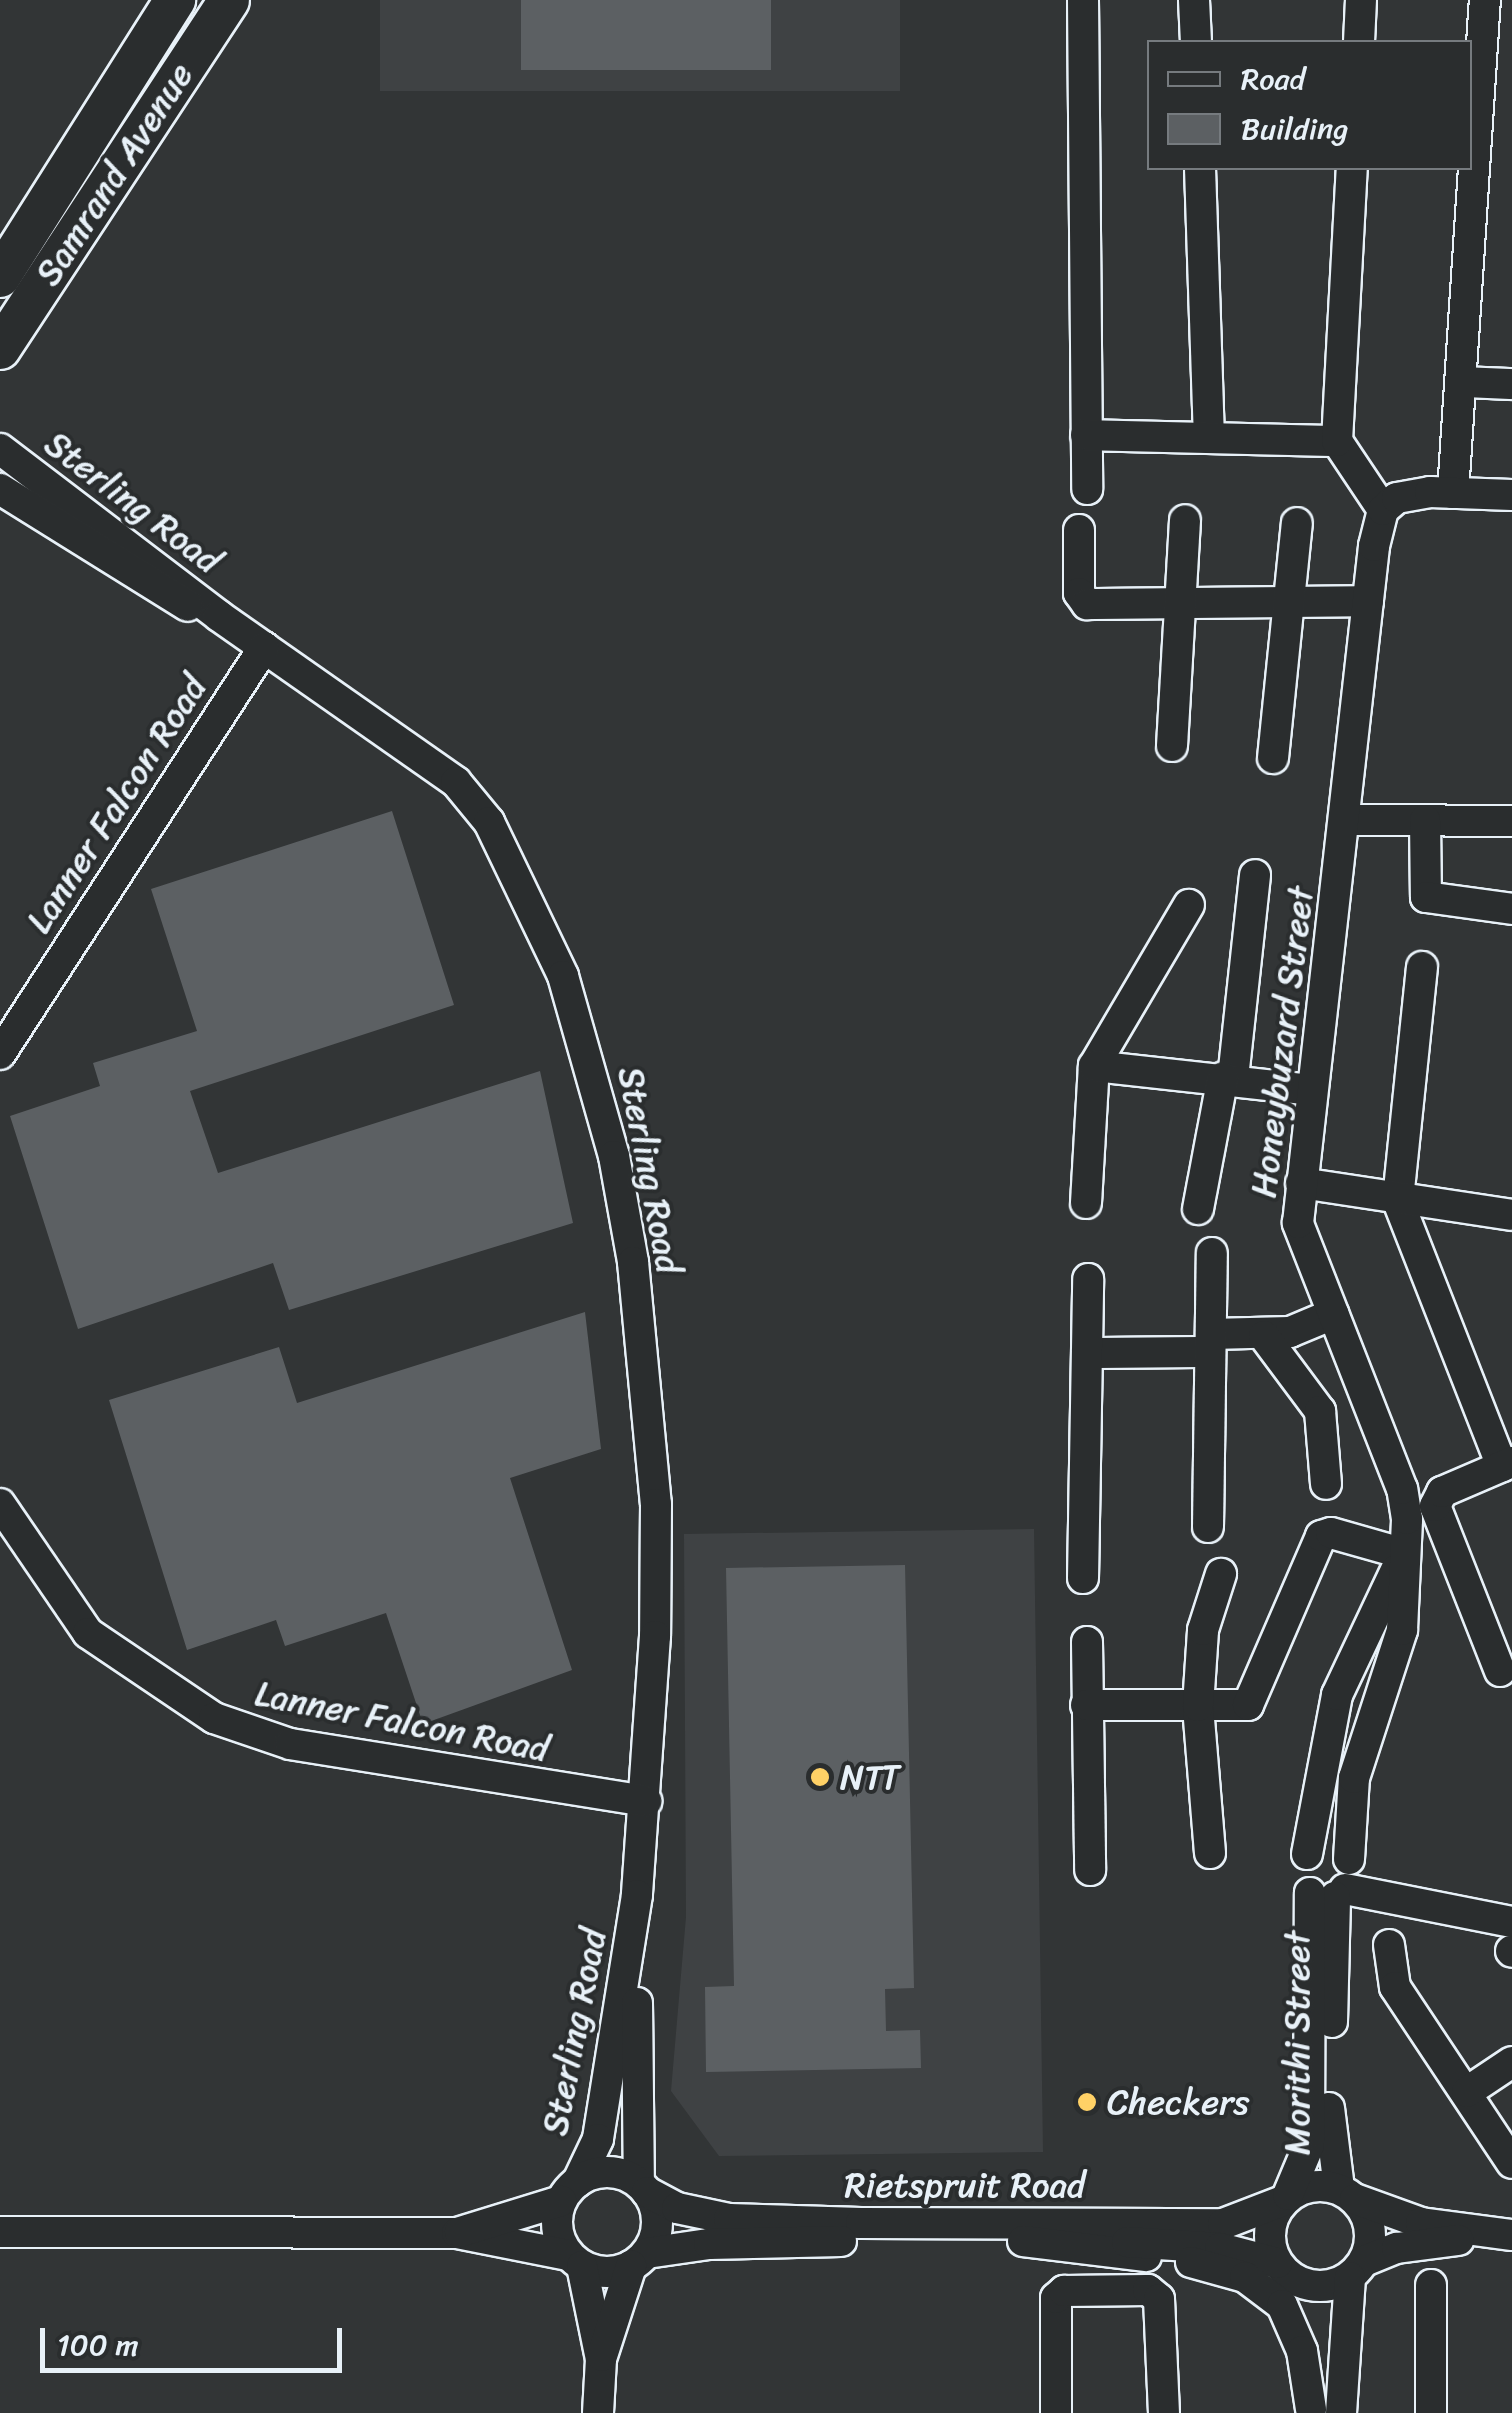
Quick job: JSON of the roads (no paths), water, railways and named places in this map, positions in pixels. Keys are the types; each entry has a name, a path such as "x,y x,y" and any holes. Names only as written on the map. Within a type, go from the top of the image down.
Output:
{"main road":[{"name":"Samrand Avenue","path":"0,278 175,0"},
{"name":"Samrand Avenue","path":"0,349 229,0"}],"street":[{"path":"1082,0 1087,490"},
{"path":"1194,0 1196,40"},
{"path":"1359,40 1361,0"},
{"path":"1452,493 1498,70 1485,0"},
{"path":"1200,170 1209,438"},
{"path":"1352,170 1337,441 1383,510 1410,494 1512,495"},
{"path":"1464,382 1512,384"},
{"path":"1086,435 1337,441"},
{"name":"Sterling Road","path":"0,449 219,616 432,762 475,800 563,976 614,1156 637,1298 656,1504 646,1801 638,1894 598,2139 569,2191"},
{"name":"Sterling Road","path":"0,490 129,575 219,616"},
{"name":"Honeybuzard Street","path":"1338,1881 1349,1800 1398,1649 1408,1552 1402,1489 1334,1314 1302,1244 1301,1183 1347,820 1368,601 1383,510"},
{"path":"1172,746 1185,520"},
{"path":"1273,758 1297,523"},
{"path":"1079,530 1084,602 1368,601"},
{"name":"Lanner Falcon Road","path":"0,1054 264,646"},
{"path":"1347,820 1512,821"},
{"path":"1425,820 1426,896 1512,909"},
{"path":"1198,1209 1228,1078 1255,874"},
{"path":"1086,1203 1094,1066 1189,904"},
{"path":"1422,967 1398,1201 1507,1464 1442,1492 1435,1506 1500,1671"},
{"path":"1094,1066 1312,1090"},
{"path":"1301,1183 1398,1201 1512,1215"},
{"path":"1208,1527 1212,1254"},
{"path":"1083,1578 1088,1279"},
{"path":"1087,1353 1264,1336 1334,1314"},
{"path":"1264,1336 1320,1412 1326,1484"},
{"name":"Honeybuzard Street","path":"1306,1854 1338,1695 1386,1598 1398,1552 1398,1520 1380,1440"},
{"name":"Lanner Falcon Road","path":"0,1504 88,1633 214,1718 247,1733 357,1757 646,1801"},
{"path":"1086,1704 1198,1706 1252,1702 1321,1536 1332,1532 1398,1552"},
{"path":"1210,1854 1198,1706 1201,1644 1221,1574"},
{"path":"1087,1642 1090,1870"},
{"path":"1306,1854 1329,1846 1338,1881 1399,1886 1512,1922"},
{"name":"Morithi Street","path":"1306,1854 1299,1869 1338,1881"},
{"name":"Morithi Street","path":"1338,1881 1328,2140 1347,2194"},
{"name":"Morithi Street","path":"1286,2198 1310,2146 1338,1881"},
{"name":"Sterling Road","path":"638,1894 643,2187"},
{"path":"1447,1902 1512,1904"},
{"path":"1389,1945 1395,1986 1512,2163"},
{"path":"1467,2092 1512,2062"},
{"path":"457,2233 569,2191 608,2171 643,2187 657,2216 601,2359 598,2413"},
{"path":"1311,2411 1316,2332 1287,2272 1272,2220 1286,2198 1322,2185 1422,2223 1509,2235"},
{"name":"Rietspruit Road","path":"643,2187 676,2208 729,2219 861,2223 1223,2224 1286,2198"},
{"path":"569,2191 556,2224 575,2260 601,2359"},
{"path":"1342,2413 1357,2269 1370,2229 1347,2194"},
{"path":"0,2232 457,2233 575,2260 606,2272 639,2259"},
{"path":"1287,2272 1334,2285 1357,2269 1418,2244 1509,2235"},
{"path":"1023,2241 1187,2261 1222,2268 1266,2289 1294,2324 1311,2411"},
{"name":"Rietspruit Road","path":"639,2259 709,2244 1023,2241 1220,2248 1287,2272"},
{"path":"1431,2285 1432,2413"},
{"path":"1056,2413 1056,2298 1064,2291 1148,2290 1159,2299 1164,2413"}],"place":[{"name":"NTT","path":"820,1777"},
{"name":"Checkers","path":"1087,2102"}]}
